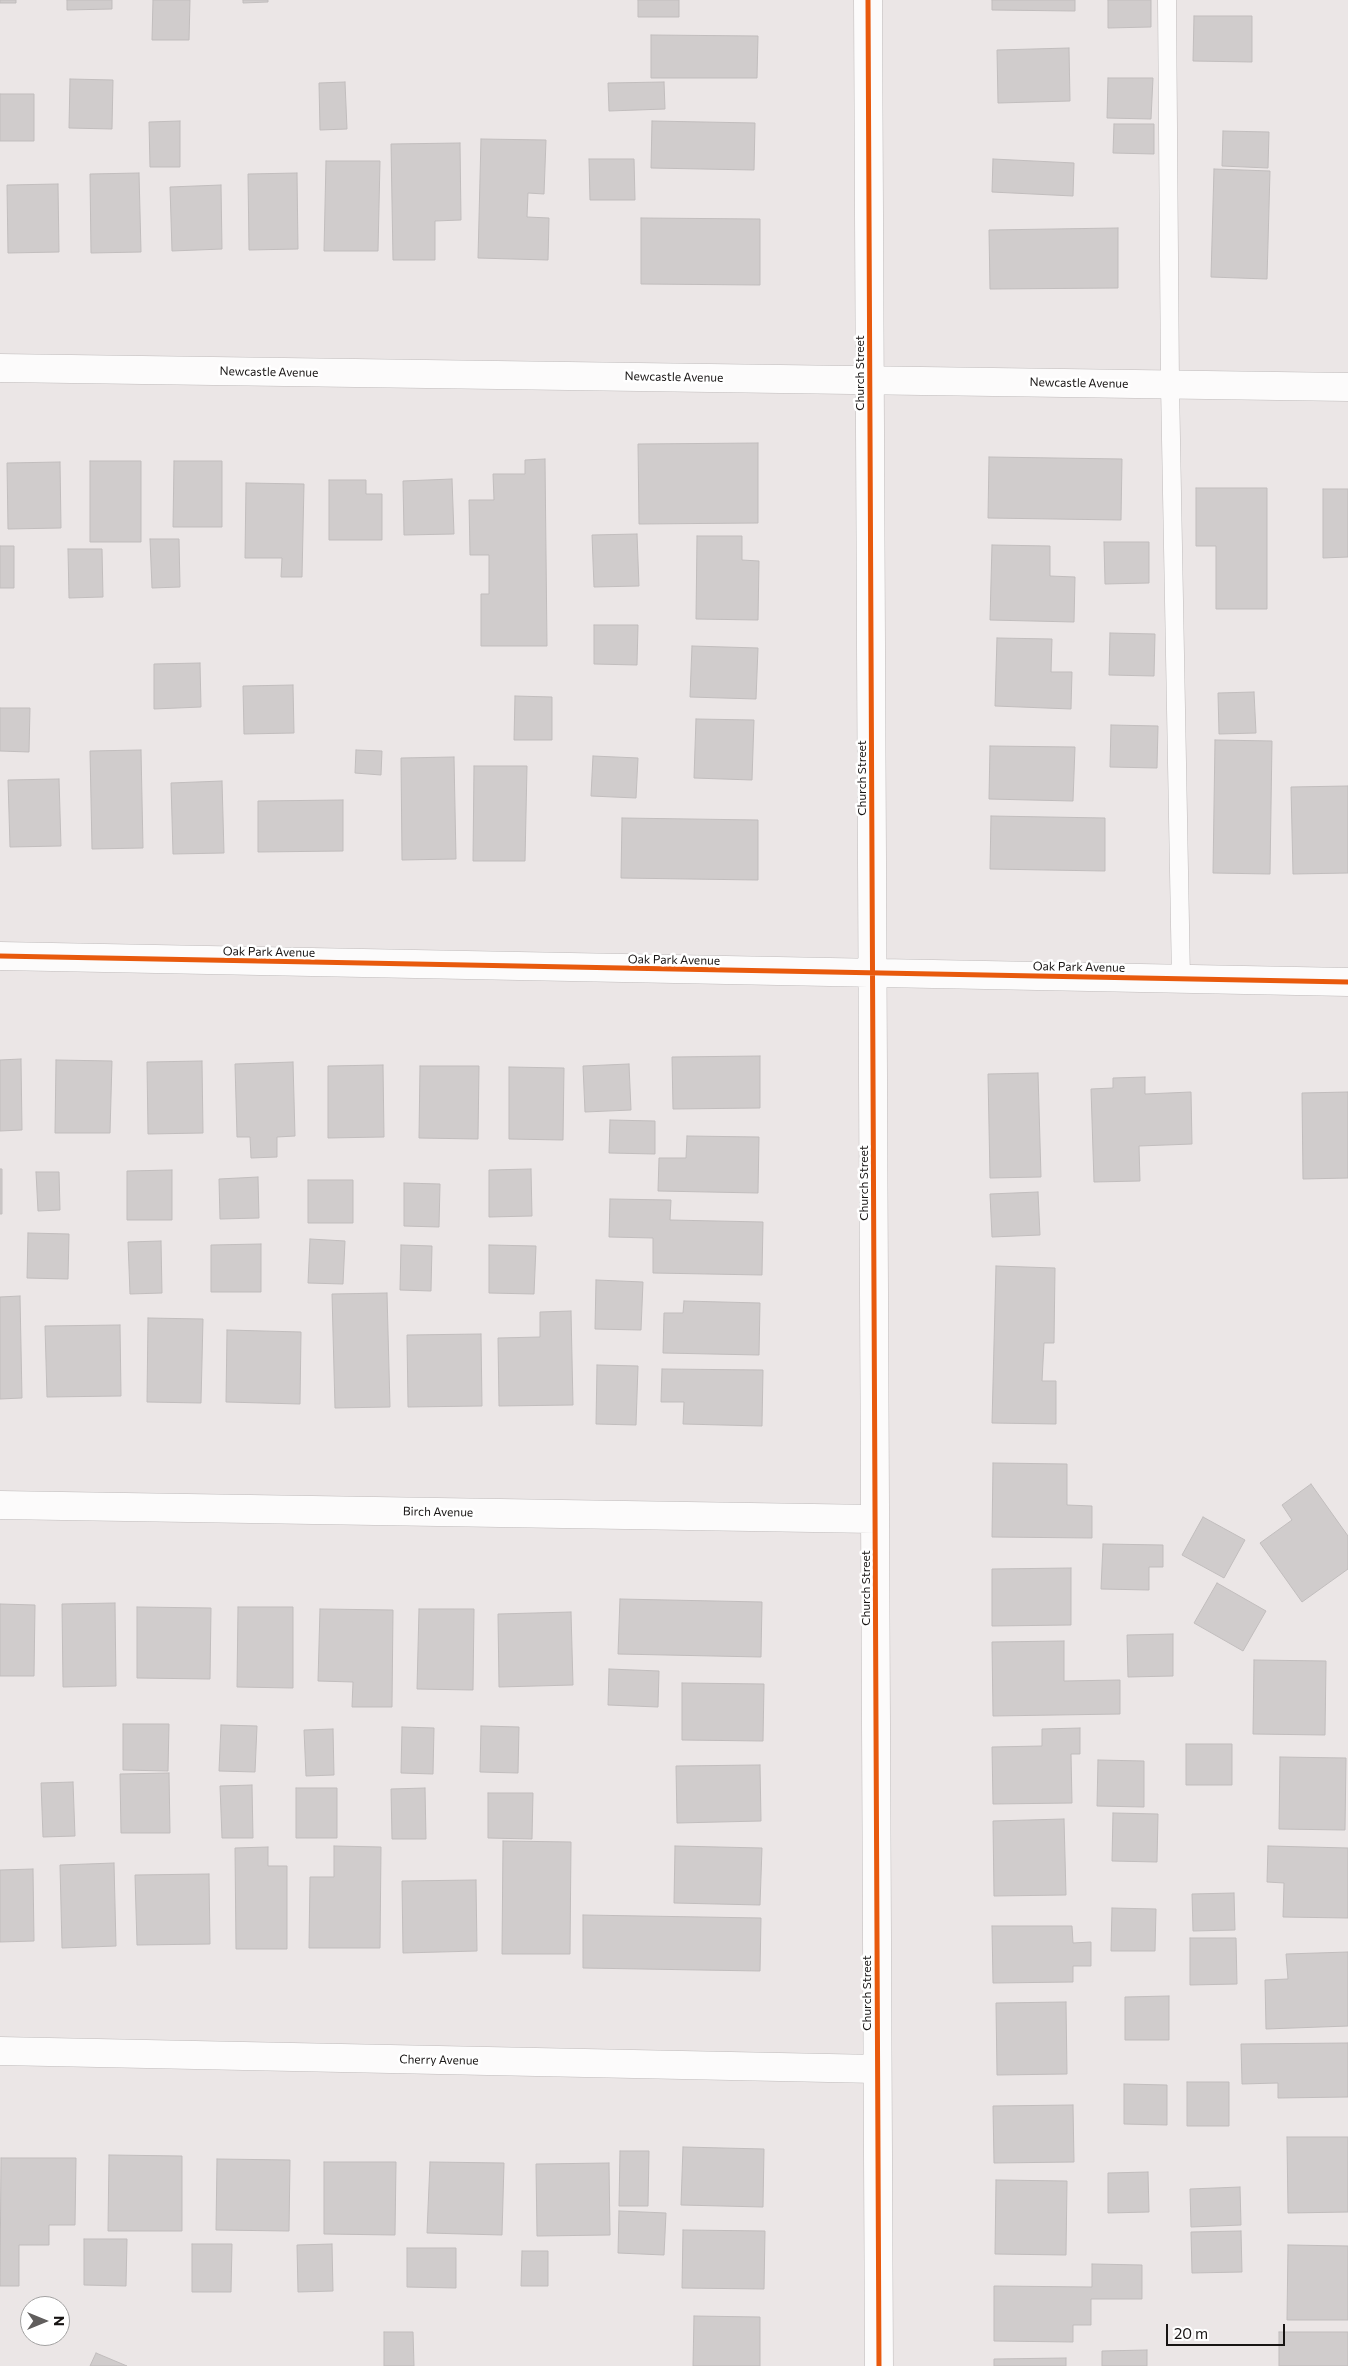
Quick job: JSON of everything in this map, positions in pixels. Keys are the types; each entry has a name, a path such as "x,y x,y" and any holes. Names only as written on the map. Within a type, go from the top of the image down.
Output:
{"street":[{"name":"Church Street","path":"868,0 878,2366"},
{"name":"Newcastle Avenue","path":"0,368 1348,387"},
{"name":"Oak Park Avenue","path":"0,956 1348,982"},
{"name":"Birch Avenue","path":"0,1505 875,1519"},
{"name":"Cherry Avenue","path":"0,2051 877,2070"}],"lane":[{"path":"1167,0 1170,385 1180,979"}],"building":[{"path":"0,0 16,0 16,3 0,3"},
{"path":"67,0 112,0 112,9 67,10"},
{"path":"153,0 190,0 189,40 152,40"},
{"path":"243,0 268,0 268,2 243,3"},
{"path":"638,0 679,0 679,17 638,17"},
{"path":"992,0 1075,0 1075,11 992,10"},
{"path":"1108,0 1151,0 1151,27 1108,28"},
{"path":"1194,16 1252,16 1252,62 1193,61"},
{"path":"651,35 758,36 757,78 651,78"},
{"path":"1069,48 1070,101 998,103 997,50"},
{"path":"1108,78 1153,78 1151,119 1107,118"},
{"path":"70,79 113,80 112,129 69,128"},
{"path":"345,82 347,129 320,130 319,83"},
{"path":"664,82 665,109 609,111 608,83"},
{"path":"0,94 34,94 34,141 0,141"},
{"path":"180,121 180,167 150,167 149,122"},
{"path":"652,121 755,123 754,170 651,168"},
{"path":"1114,124 1154,124 1154,154 1113,153"},
{"path":"1223,131 1269,132 1268,168 1222,166"},
{"path":"481,139 546,140 544,194 528,193 527,217 549,218 548,260 478,258"},
{"path":"460,143 461,220 435,221 435,260 393,260 391,144"},
{"path":"589,159 634,159 635,200 590,200"},
{"path":"993,159 1074,163 1073,196 992,192"},
{"path":"326,161 380,161 378,251 324,251"},
{"path":"1214,169 1270,171 1267,279 1211,277"},
{"path":"139,173 141,252 91,253 90,174"},
{"path":"297,173 298,249 249,250 248,174"},
{"path":"58,184 59,252 8,253 7,185"},
{"path":"221,185 222,249 172,251 170,187"},
{"path":"641,218 760,219 760,285 641,284"},
{"path":"1118,228 1118,288 990,289 989,230"},
{"path":"758,443 758,523 639,524 638,444"},
{"path":"989,457 1122,459 1121,520 988,518"},
{"path":"545,459 547,646 481,646 481,594 489,594 489,555 470,555 469,500 494,500 493,474 525,474 525,460"},
{"path":"90,461 141,461 141,542 90,542"},
{"path":"174,461 222,461 222,527 173,527"},
{"path":"60,462 61,528 8,529 7,463"},
{"path":"452,479 454,534 404,535 403,481"},
{"path":"329,480 366,480 366,494 382,494 382,540 329,540"},
{"path":"246,483 304,484 302,577 281,577 282,558 245,558"},
{"path":"1196,488 1267,488 1267,609 1216,609 1216,546 1196,546"},
{"path":"1323,489 1348,489 1348,557 1323,558"},
{"path":"637,534 639,586 594,587 592,535"},
{"path":"697,536 742,536 742,560 759,561 758,620 696,619"},
{"path":"150,539 179,539 180,587 152,588"},
{"path":"1104,542 1149,542 1149,583 1105,584"},
{"path":"992,545 1050,546 1050,576 1075,577 1074,622 990,620"},
{"path":"0,546 14,546 14,588 0,588"},
{"path":"68,549 102,549 103,597 69,598"},
{"path":"594,625 638,625 637,665 594,664"},
{"path":"1110,633 1155,634 1154,676 1109,675"},
{"path":"997,638 1052,639 1051,672 1072,672 1071,709 995,706"},
{"path":"692,646 758,648 756,699 690,697"},
{"path":"200,663 201,707 154,709 154,664"},
{"path":"293,685 294,733 244,734 243,686"},
{"path":"1254,692 1256,733 1219,734 1218,693"},
{"path":"515,696 552,697 552,740 514,740"},
{"path":"0,708 30,708 29,752 0,751"},
{"path":"696,719 754,720 752,780 694,778"},
{"path":"1111,725 1158,726 1157,768 1110,767"},
{"path":"1215,740 1272,741 1270,874 1213,873"},
{"path":"990,746 1075,747 1073,801 989,799"},
{"path":"141,750 143,848 92,849 90,751"},
{"path":"356,750 382,751 381,775 355,773"},
{"path":"593,756 638,758 636,798 591,796"},
{"path":"454,757 456,859 402,860 401,758"},
{"path":"474,766 527,766 525,861 473,861"},
{"path":"59,779 61,846 10,847 8,780"},
{"path":"222,781 224,853 173,854 171,783"},
{"path":"1348,786 1348,873 1293,874 1291,787"},
{"path":"343,800 343,851 258,852 258,801"},
{"path":"991,816 1105,818 1105,871 990,869"},
{"path":"622,818 758,820 758,880 621,878"},
{"path":"760,1056 760,1108 673,1109 672,1057"},
{"path":"21,1059 22,1130 0,1131 0,1060"},
{"path":"56,1060 112,1061 110,1133 55,1133"},
{"path":"202,1061 203,1133 148,1134 147,1062"},
{"path":"293,1062 295,1136 277,1137 277,1157 251,1158 250,1137 237,1137 235,1064"},
{"path":"629,1064 631,1110 585,1112 583,1066"},
{"path":"383,1065 384,1137 328,1138 328,1066"},
{"path":"420,1066 479,1066 478,1139 419,1138"},
{"path":"509,1067 564,1068 563,1140 509,1139"},
{"path":"1038,1073 1041,1177 990,1178 988,1074"},
{"path":"1145,1077 1145,1094 1191,1092 1192,1144 1139,1146 1140,1181 1094,1182 1091,1089 1113,1088 1113,1078"},
{"path":"1348,1092 1348,1178 1303,1179 1302,1093"},
{"path":"610,1120 655,1121 655,1154 609,1153"},
{"path":"687,1136 759,1137 758,1193 658,1191 659,1158 686,1158"},
{"path":"0,1169 2,1169 2,1214 0,1214"},
{"path":"531,1169 532,1216 489,1217 489,1170"},
{"path":"172,1170 172,1220 127,1220 127,1171"},
{"path":"36,1172 59,1172 60,1210 38,1211"},
{"path":"258,1177 259,1218 220,1219 219,1179"},
{"path":"308,1180 353,1180 353,1223 308,1223"},
{"path":"404,1183 440,1184 439,1227 404,1226"},
{"path":"1038,1192 1040,1235 992,1237 990,1194"},
{"path":"610,1199 671,1200 670,1220 763,1222 762,1275 653,1273 653,1238 609,1237"},
{"path":"28,1233 69,1234 68,1279 27,1278"},
{"path":"310,1239 345,1241 343,1284 308,1283"},
{"path":"161,1241 162,1293 130,1294 128,1242"},
{"path":"261,1244 261,1292 211,1292 211,1245"},
{"path":"401,1245 432,1246 431,1291 400,1290"},
{"path":"489,1245 536,1246 534,1294 489,1293"},
{"path":"996,1266 1055,1268 1054,1343 1044,1343 1042,1381 1056,1381 1056,1424 992,1423"},
{"path":"596,1280 643,1282 641,1330 595,1329"},
{"path":"387,1293 390,1407 335,1408 332,1294"},
{"path":"20,1296 22,1398 0,1399 0,1297"},
{"path":"684,1301 760,1303 759,1355 663,1353 664,1313 683,1313"},
{"path":"571,1311 573,1405 499,1406 498,1338 540,1337 540,1312"},
{"path":"148,1318 203,1319 201,1403 147,1402"},
{"path":"120,1325 121,1396 47,1397 45,1326"},
{"path":"227,1330 301,1332 300,1404 226,1402"},
{"path":"481,1334 482,1406 408,1407 407,1335"},
{"path":"597,1365 638,1366 636,1425 596,1424"},
{"path":"662,1369 763,1370 762,1426 683,1424 684,1402 661,1402"},
{"path":"993,1463 1067,1464 1067,1505 1092,1506 1092,1538 992,1537"},
{"path":"1311,1484 1348,1536 1348,1569 1302,1602 1260,1543 1292,1520 1282,1505"},
{"path":"1203,1517 1245,1540 1224,1578 1182,1555"},
{"path":"1103,1544 1163,1545 1163,1567 1149,1567 1149,1590 1101,1589"},
{"path":"1071,1568 1071,1625 992,1626 992,1569"},
{"path":"1217,1583 1266,1611 1243,1651 1194,1623"},
{"path":"620,1599 762,1602 761,1657 618,1654"},
{"path":"115,1603 116,1686 63,1687 62,1604"},
{"path":"0,1604 35,1605 34,1676 0,1676"},
{"path":"137,1607 211,1608 210,1679 137,1678"},
{"path":"238,1607 293,1607 293,1688 237,1687"},
{"path":"320,1609 393,1610 392,1707 352,1707 353,1682 318,1681"},
{"path":"419,1609 474,1609 473,1690 417,1689"},
{"path":"571,1612 573,1685 499,1687 498,1614"},
{"path":"1173,1634 1173,1676 1128,1677 1127,1635"},
{"path":"1064,1641 1064,1681 1120,1680 1120,1714 993,1716 992,1642"},
{"path":"1254,1660 1326,1661 1325,1735 1253,1734"},
{"path":"609,1669 659,1671 658,1707 608,1705"},
{"path":"682,1683 764,1684 763,1741 682,1740"},
{"path":"123,1724 169,1724 168,1771 123,1770"},
{"path":"221,1725 257,1726 255,1772 219,1771"},
{"path":"481,1726 519,1727 518,1773 480,1772"},
{"path":"402,1727 434,1728 433,1774 401,1773"},
{"path":"1080,1728 1080,1754 1071,1754 1072,1803 993,1804 992,1747 1042,1746 1042,1729"},
{"path":"333,1729 334,1775 306,1776 304,1730"},
{"path":"1186,1744 1232,1744 1232,1785 1186,1785"},
{"path":"1280,1757 1346,1758 1345,1830 1279,1829"},
{"path":"1098,1760 1144,1761 1144,1807 1097,1806"},
{"path":"760,1765 761,1821 677,1823 676,1766"},
{"path":"169,1773 170,1833 121,1833 120,1774"},
{"path":"73,1782 75,1836 43,1837 41,1783"},
{"path":"252,1785 253,1838 222,1838 220,1786"},
{"path":"296,1788 337,1788 337,1838 296,1838"},
{"path":"425,1788 426,1839 392,1839 391,1789"},
{"path":"488,1793 533,1793 532,1839 488,1838"},
{"path":"1113,1813 1158,1814 1157,1862 1112,1861"},
{"path":"1064,1819 1066,1895 994,1896 993,1821"},
{"path":"503,1841 571,1842 570,1954 502,1954"},
{"path":"334,1846 381,1847 380,1948 309,1948 310,1877 334,1877"},
{"path":"675,1846 762,1848 760,1905 674,1903"},
{"path":"1268,1846 1348,1848 1348,1918 1283,1917 1284,1883 1267,1882"},
{"path":"268,1847 268,1866 287,1866 287,1949 236,1949 235,1848"},
{"path":"114,1863 116,1946 62,1948 60,1865"},
{"path":"33,1869 34,1941 0,1942 0,1870"},
{"path":"209,1874 210,1944 137,1945 135,1875"},
{"path":"476,1880 477,1951 403,1953 402,1881"},
{"path":"1234,1893 1235,1930 1193,1931 1192,1894"},
{"path":"1112,1908 1156,1909 1155,1951 1111,1951"},
{"path":"583,1915 761,1918 760,1971 583,1968"},
{"path":"992,1926 1072,1926 1073,1943 1091,1942 1091,1966 1073,1966 1073,1982 993,1983"},
{"path":"1190,1938 1236,1938 1237,1984 1190,1985"},
{"path":"1348,1952 1348,2026 1266,2029 1265,1980 1288,1979 1286,1954"},
{"path":"1169,1996 1169,2040 1125,2040 1125,1997"},
{"path":"1066,2002 1067,2074 997,2075 996,2003"},
{"path":"1348,2043 1348,2097 1278,2098 1278,2083 1242,2084 1241,2044"},
{"path":"1187,2082 1229,2082 1229,2126 1187,2126"},
{"path":"1124,2084 1167,2085 1167,2125 1124,2124"},
{"path":"1073,2105 1074,2162 994,2163 993,2106"},
{"path":"1287,2137 1348,2137 1348,2212 1288,2213"},
{"path":"683,2147 764,2149 763,2207 681,2205"},
{"path":"620,2151 649,2151 648,2206 619,2206"},
{"path":"109,2155 182,2156 182,2231 108,2231"},
{"path":"1,2158 76,2158 75,2225 49,2225 49,2245 19,2245 19,2286 0,2286"},
{"path":"217,2159 290,2160 289,2231 216,2230"},
{"path":"324,2162 396,2162 395,2235 324,2234"},
{"path":"430,2162 504,2163 502,2235 427,2233"},
{"path":"609,2163 610,2235 537,2236 536,2164"},
{"path":"1148,2172 1149,2212 1108,2213 1108,2173"},
{"path":"996,2180 1067,2181 1066,2255 995,2254"},
{"path":"1240,2187 1241,2225 1191,2227 1190,2189"},
{"path":"619,2211 666,2213 664,2255 618,2253"},
{"path":"683,2230 765,2231 764,2289 682,2288"},
{"path":"1241,2231 1242,2272 1192,2273 1191,2232"},
{"path":"84,2239 127,2239 126,2286 84,2285"},
{"path":"192,2244 232,2244 231,2292 192,2292"},
{"path":"332,2244 333,2291 298,2292 297,2245"},
{"path":"1288,2245 1348,2246 1348,2320 1287,2320"},
{"path":"407,2248 456,2248 456,2288 407,2287"},
{"path":"522,2251 548,2251 548,2286 521,2286"},
{"path":"1092,2264 1142,2265 1142,2299 1091,2299 1091,2325 1073,2325 1073,2342 994,2341 994,2286 1092,2287"},
{"path":"694,2316 760,2317 760,2366 693,2366"},
{"path":"384,2332 413,2332 414,2366 384,2366"},
{"path":"1279,2332 1348,2332 1348,2366 1279,2366"},
{"path":"1147,2350 1147,2366 1102,2366 1102,2351"},
{"path":"96,2353 127,2366 90,2366"},
{"path":"1066,2358 1066,2366 994,2366 994,2359"}],"cycle path":[{"path":"868,0 879,2366"},
{"path":"0,956 1348,982"}]}
